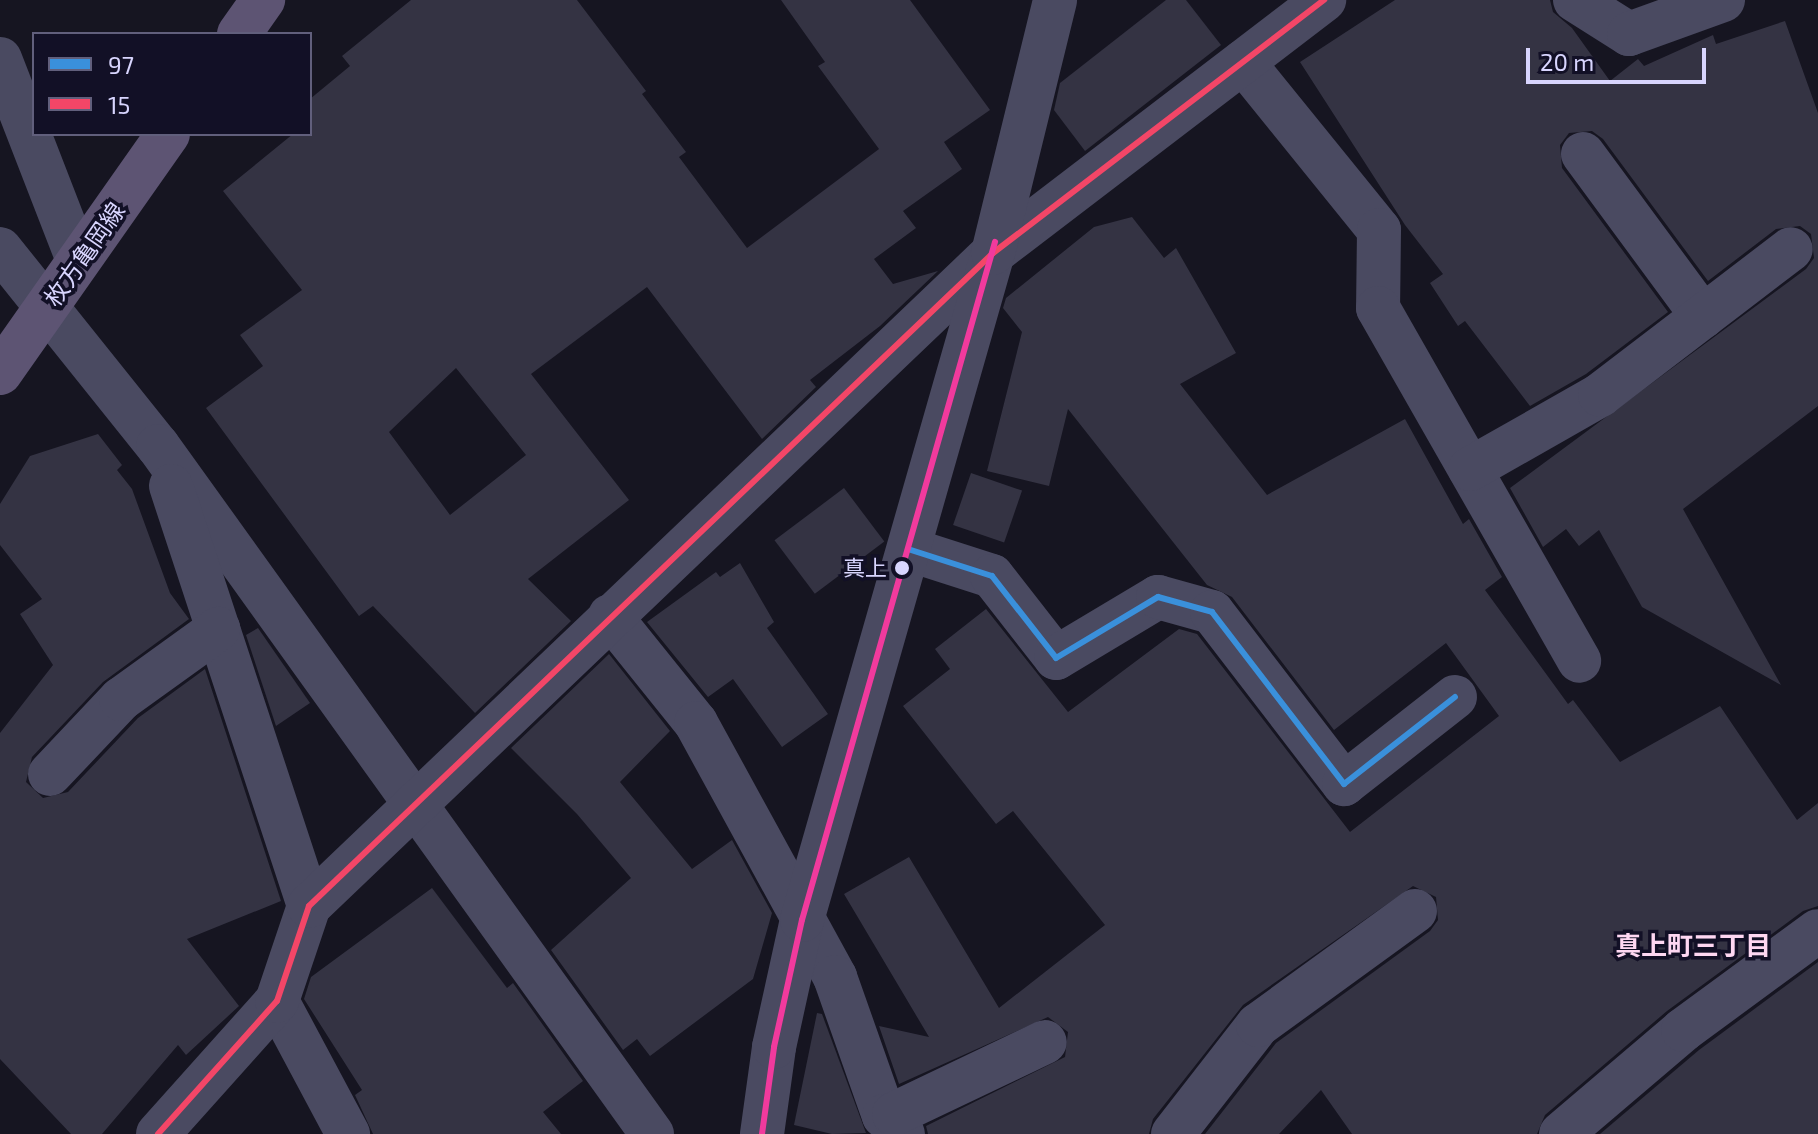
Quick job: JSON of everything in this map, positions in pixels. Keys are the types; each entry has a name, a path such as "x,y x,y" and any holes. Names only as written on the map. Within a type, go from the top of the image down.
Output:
{"main road":[{"path":"240,32 263,0"},
{"name":"枚方亀岡線","path":"0,373 167,136"}],"street":[{"path":"762,1134 774,1047 802,920 911,550 993,253 1055,0"},
{"path":"158,1134 277,1001 309,906 993,253 1324,0"},
{"path":"1575,0 1629,34 1723,0"},
{"path":"0,59 78,260"},
{"path":"1243,62 1379,230 1378,308 1579,661"},
{"path":"1583,154 1703,317"},
{"path":"0,249 45,309 158,446 652,1134"},
{"path":"1470,469 1600,395 1791,249"},
{"path":"158,446 309,906"},
{"path":"911,550 992,576 1056,658 1158,597 1212,612 1344,784 1455,697"},
{"path":"610,616 696,723 841,990 884,1116 899,1124 1045,1042"},
{"path":"50,774 121,699 218,629"},
{"path":"1173,1134 1258,1025 1415,911"},
{"path":"1561,1134 1683,1030 1818,931"},
{"path":"277,1001 348,1134"}],"building":[{"path":"411,0 577,0 646,91 642,94 686,152 679,157 747,248 879,149 818,66 825,62 781,0 910,0 990,110 944,142 962,169 903,211 916,228 874,259 893,284 938,271 880,326 810,380 816,387 762,439 647,287 531,374 629,500 528,579 571,621 475,713 373,606 359,616 206,408 263,366 240,335 302,290 223,191 291,136 312,136 312,97 350,66 342,56","holes":["456,368 526,455 450,515 389,432"]},
{"path":"1166,0 1186,0 1221,45 1085,151 1054,110 1060,83"},
{"path":"1395,0 1550,0 1553,12 1572,28 1610,81 1638,59 1644,66 1713,35 1716,44 1785,21 1818,113 1818,406 1683,509 1781,685 1642,607 1599,530 1579,546 1566,529 1543,547 1510,488 1806,269 1814,258 1811,234 1800,226 1776,229 1708,281 1603,139 1592,131 1569,133 1560,145 1562,168 1668,312 1586,374 1530,406 1465,321 1458,326 1430,283 1443,274 1405,225 1300,62"},
{"path":"1132,217 1164,258 1176,248 1236,353 1180,384 1267,495 1405,419 1463,524 1469,519 1502,577 1485,590 1568,704 1573,700 1620,762 1720,706 1797,820 1818,803 1818,906 1803,911 1667,1011 1545,1115 1537,1134 1352,1134 1321,1090 1279,1134 1205,1134 1276,1043 1430,931 1438,920 1436,897 1413,886 1243,1005 1153,1119 1149,1134 928,1134 926,1126 1065,1057 1068,1032 1048,1017 899,1084 879,1026 929,1037 844,894 909,857 999,1008 1105,925 1013,811 996,824 903,706 950,669 935,649 986,609 1068,712 1179,629 1197,634 1350,832 1499,716 1446,643 1334,730 1232,597 1207,585 1068,409 1049,486 987,471 1022,332 1003,308 1006,298 1094,227"},
{"path":"98,434 122,465 117,470 132,489 170,593 189,619 103,682 32,757 26,782 43,798 68,792 138,718 205,669 281,901 187,939 239,1006 186,1055 178,1045 102,1134 71,1134 0,1059 0,733 53,665 20,614 42,599 0,545 0,504 30,456"},
{"path":"971,473 1022,491 1004,543 953,525"},
{"path":"844,488 884,542 815,594 775,540"},
{"path":"740,563 774,622 767,628 828,714 782,747 733,679 708,697 647,622 716,572 720,577"},
{"path":"258,628 310,703 276,726 246,635"},
{"path":"609,654 670,731 620,782 692,869 732,840 772,913 753,979 650,1056 637,1039 623,1050 551,950 631,878 577,814 511,748"},
{"path":"432,888 507,988 513,983 583,1081 543,1112 561,1134 373,1134 355,1095 362,1090 304,999 311,977"},
{"path":"1818,962 1818,1134 1600,1134 1699,1050"},
{"path":"817,1013 822,1014 866,1133 832,1134 794,1125"}],"transit line":[{"name":"15","path":"158,1134 277,1001 309,906 993,253 1324,0"},
{"path":"762,1134 774,1047 802,920 995,242"},
{"name":"97","path":"911,550 992,576 1056,658 1158,597 1212,612 1344,784 1455,697"}],"place":[{"name":"真上","path":"902,568"}],"district":[{"name":"真上町三丁目","path":"1693,945"}]}
